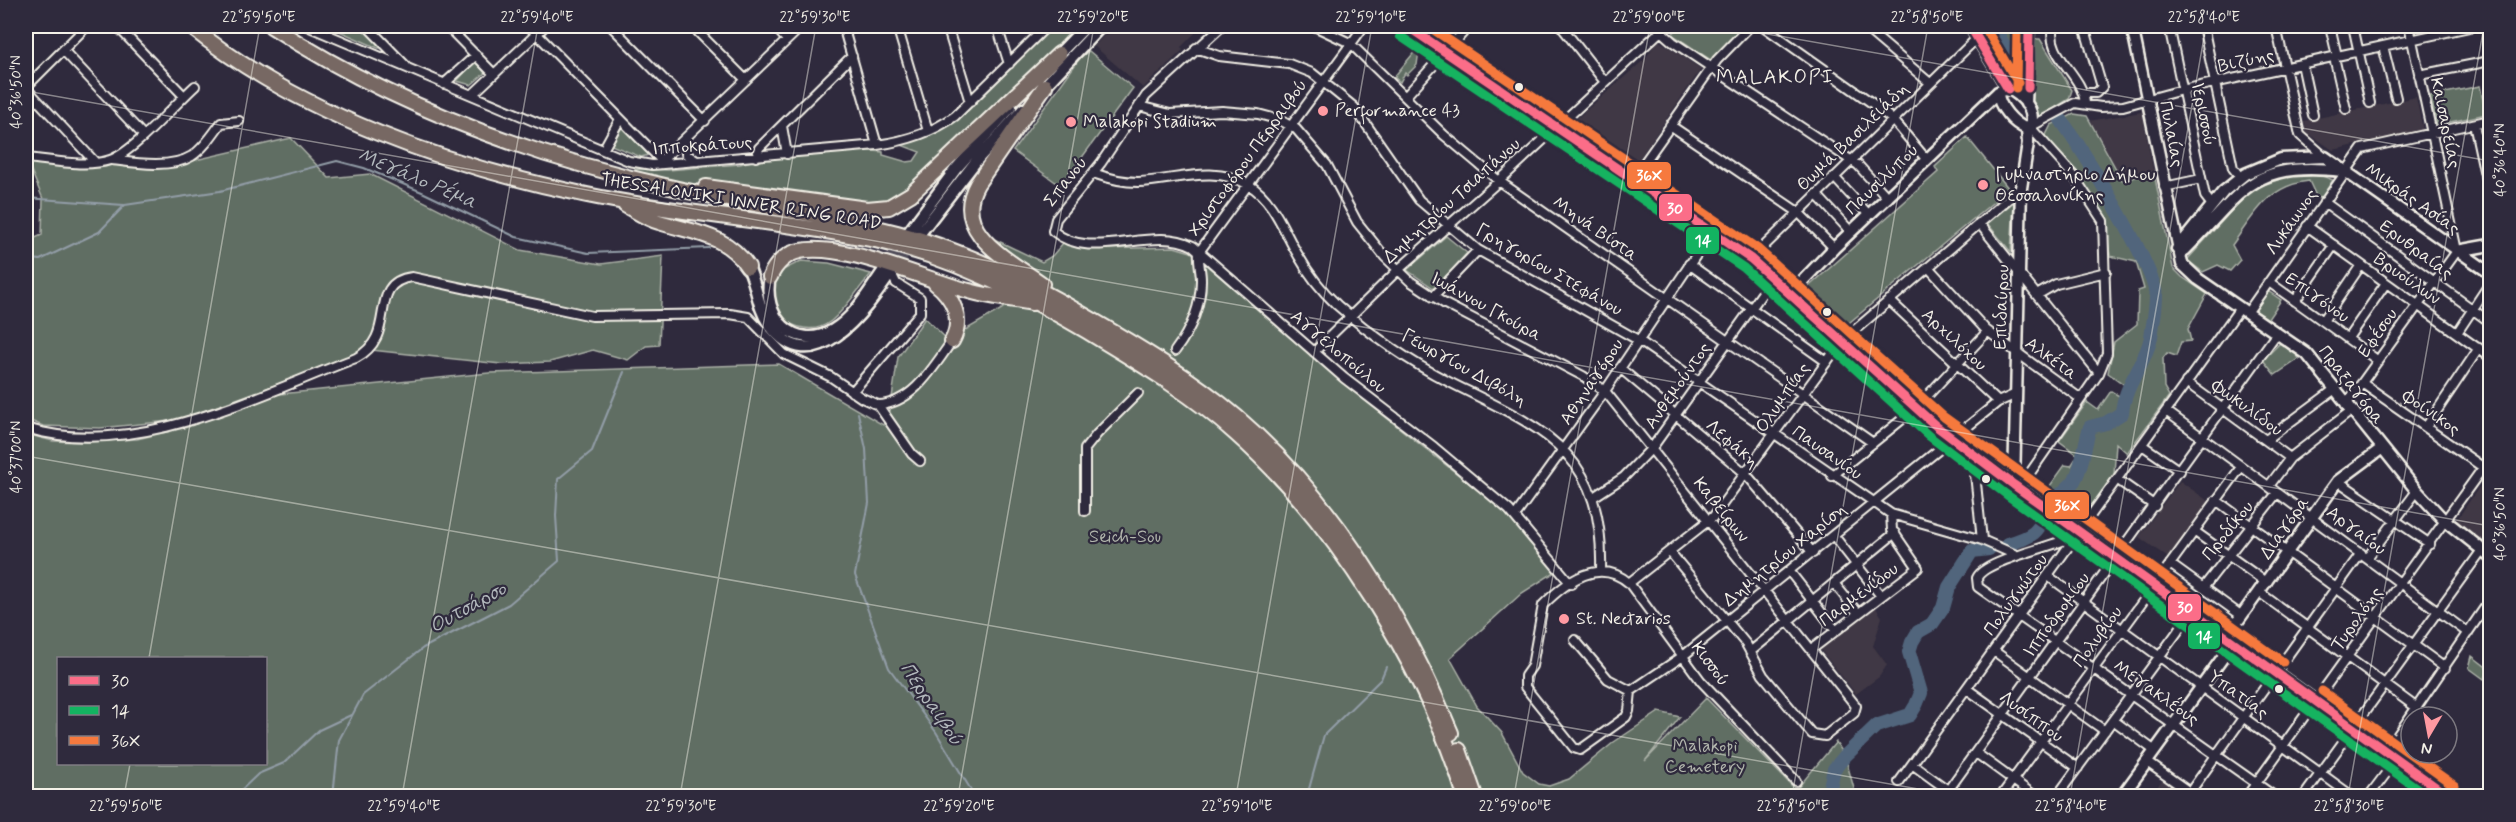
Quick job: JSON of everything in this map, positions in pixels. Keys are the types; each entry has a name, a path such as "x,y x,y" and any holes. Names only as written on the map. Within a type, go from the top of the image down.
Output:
{"highway":[{"name":"THESSALONIKI INNER RING ROAD","path":"190,26 243,64 328,109 405,142 467,165 615,200 773,222 880,242 978,274 1044,306 1137,362 1201,405 1234,431 1300,501 1359,581 1415,676 1450,753 1465,796"},
{"name":"THESSALONIKI INNER RING ROAD","path":"271,26 361,78 484,132 567,162 676,189 864,225 921,240 1007,274 1082,314 1176,372 1235,416 1274,452 1312,497 1361,562 1410,642 1456,743 1475,796"},
{"path":"676,189 724,189 858,208 894,205 911,194 1059,54"},
{"path":"1045,86 977,184 970,198 969,214 977,232 990,245 1082,314"},
{"path":"615,200 657,222 716,237 740,255 748,267"},
{"path":"770,277 783,260 798,251 807,250 855,257 969,292 1044,306"},
{"path":"928,279 946,293 955,310 957,328 952,341"}],"main road":[{"path":"1086,26 955,170 914,234 977,160 1101,26"},
{"path":"1407,26 1555,127 1563,137 1621,175 1630,178 1751,259 1915,409 1954,440 2016,487 2386,752 2433,793 2448,796"},
{"path":"1970,26 2003,91 2001,105 2014,121 2029,128"},
{"path":"2003,91 2024,91 2029,26"},
{"name":"Πυλαίας","path":"2133,26 2178,253"},
{"name":"Παυσιλύπου","path":"1790,294 1834,248 2003,91"},
{"name":"Επιδαύρου","path":"2016,487 2021,188 2029,128 2033,116 2026,104 2024,91"},
{"path":"2178,253 2212,205 2240,177 2281,159 2325,157"},
{"name":"Μικράς Ασίας","path":"2325,157 2490,273"},
{"name":"Μικράς Ασίας","path":"2178,253 2233,197 2259,180 2299,168 2345,172"},
{"path":"2457,251 2490,244"},
{"path":"2476,263 2477,247"},
{"name":"Πραξαγόρα","path":"2178,253 2189,272 2307,354 2381,449 2417,490 2446,521 2486,553"},
{"path":"748,267 768,323 786,340 802,345 818,345 847,330 888,272"},
{"path":"770,277 768,288 772,313 780,324 792,332 812,336 829,332 842,324 888,272"},
{"name":"Διαγόρα","path":"2122,796 2201,687 2242,616 2338,481 2381,449"}],"street":[{"path":"87,26 26,88 95,162"},
{"path":"117,26 184,96"},
{"name":"Ιπποκράτους","path":"307,26 636,164 704,162 878,145 903,140 949,120 1046,26"},
{"path":"367,26 409,70"},
{"path":"447,26 494,74"},
{"path":"529,26 660,163 802,26"},
{"path":"472,95 545,26"},
{"path":"611,26 705,121"},
{"path":"692,26 746,80"},
{"path":"774,26 788,40"},
{"path":"843,26 878,145"},
{"path":"897,26 928,131"},
{"path":"947,26 970,102"},
{"path":"997,26 1009,64"},
{"name":"Σπανού","path":"1053,224 1093,173 1139,106 1196,48 1222,26"},
{"name":"Μηνά Βίστα","path":"1314,26 1350,43 1444,135 1499,181 1873,443"},
{"name":"Χριστοφόρου Περραιβού","path":"1175,351 1188,333 1199,296 1199,252 1364,26"},
{"path":"1406,96 1469,26"},
{"path":"1561,26 1605,82"},
{"path":"1630,178 1711,68 1750,26"},
{"path":"1762,26 1894,121 1927,160"},
{"path":"1863,26 1930,83"},
{"path":"2053,26 2051,36 2054,49 2082,86 2085,103"},
{"path":"2084,26 2103,84 2102,90 2096,93 2084,93"},
{"name":"Ιερισσού","path":"2169,26 2201,179 2206,199 2212,205"},
{"path":"2203,26 2233,168 2240,177"},
{"path":"2278,26 2285,68"},
{"path":"2330,26 2346,109"},
{"path":"2353,26 2370,103"},
{"name":"Καισαρείας","path":"2409,26 2457,251"},
{"name":"Βιζύης","path":"2029,128 2066,106 2085,103 2117,107 2215,82 2474,26"},
{"path":"1660,27 1711,68 1851,161 1888,198"},
{"name":"Δημητρίου Τσιαπάνου","path":"1314,352 1398,270 1499,181 1605,82 1660,27"},
{"name":"Θωμά Βασιλειάδη","path":"1751,259 1977,38"},
{"path":"2383,46 2396,98"},
{"name":"Γρηγορίου Στεφάνου","path":"1196,48 1219,56 1289,64 1308,70 1354,107 1412,191 1448,226 1478,250 1638,340"},
{"path":"63,50 143,135"},
{"path":"444,84 476,56"},
{"path":"756,157 759,148 852,56"},
{"path":"2419,75 2490,61"},
{"path":"2302,64 2313,115"},
{"name":"Μικράς Ασίας","path":"2285,68 2300,135 2325,157"},
{"path":"110,160 124,152 195,86"},
{"name":"Ιωάννου Γκούρα","path":"1139,106 1170,114 1222,111 1258,114 1290,125 1322,158 1358,222 1398,270 1433,297 1605,391"},
{"path":"603,150 620,119"},
{"path":"2432,133 2490,120"},
{"path":"26,158 161,164 192,156 221,123 239,121"},
{"path":"2474,124 2490,198"},
{"path":"1670,125 1798,212 1834,248"},
{"path":"782,126 787,154"},
{"path":"2016,487 2099,373 2107,355 2105,231 2101,218 2073,175 2029,128"},
{"name":"Λυκάωνος","path":"2244,310 2269,282 2362,148 2432,133"},
{"path":"687,139 686,154 693,160 704,162"},
{"name":"Γεωργίου Διβόλη","path":"1093,173 1111,179 1138,182 1189,174 1212,175 1249,185 1268,202 1315,280 1351,316 1413,361 1525,419 1564,449 1579,470 1592,498 1601,533 1600,570"},
{"path":"1834,177 1869,215"},
{"path":"2164,187 2201,179"},
{"name":"Ολυμπίας","path":"1629,583 1710,520 1775,435 1842,341 2021,188"},
{"path":"1816,195 1851,232"},
{"name":"Ερυθραίας","path":"2324,202 2490,322"},
{"path":"1979,223 2099,373"},
{"name":"Αγγελοπούλου","path":"1053,224 1055,233 1081,242 1188,244 1380,408 1441,452 1515,516 1571,584"},
{"name":"Βρυούλων","path":"2307,226 2490,357"},
{"path":"2435,235 2447,234 2452,226"},
{"name":"Αθηναγόρου","path":"1515,516 1605,391 1711,233"},
{"path":"2295,301 2334,245"},
{"path":"1433,297 1478,250"},
{"name":"Εφέσου","path":"2349,408 2377,360 2457,251"},
{"path":"1689,264 1827,362"},
{"path":"2323,321 2361,265"},
{"name":"Αλκέτα","path":"1928,267 1987,332 2081,399"},
{"path":"852,392 920,313 920,298 896,283 888,272"},
{"path":"2037,295 2056,284 2106,272"},
{"path":"26,428 75,435 140,434 182,424 356,358 376,342 381,328 386,295 396,283 406,277 418,277 592,316 730,314 748,317 784,354 831,377 852,392 878,405 912,454 920,461"},
{"name":"Ανθεμούντος","path":"1592,498 1624,477 1652,448 1773,278"},
{"name":"Επιγόνου","path":"2269,282 2377,360"},
{"path":"2348,338 2386,283"},
{"path":"2457,333 2490,283"},
{"name":"Αρχιλόχου","path":"1889,300 1998,402"},
{"path":"748,317 761,307"},
{"name":"Πολυγνώτου","path":"1899,782 2118,480 2186,382 2244,310"},
{"path":"1832,476 1915,409 1987,332"},
{"name":"Ιπποδρομίου","path":"1946,794 2277,333"},
{"name":"Παυσανίου","path":"1638,340 1832,476 1892,514 1982,540 2016,555"},
{"path":"878,405 895,403 912,392 952,341"},
{"path":"2426,427 2479,348"},
{"name":"Λεφάκη","path":"1620,368 1746,474 1813,553"},
{"name":"Φωκυλίδου","path":"2186,382 2290,458"},
{"name":"Φοίνικος","path":"2362,383 2484,468"},
{"path":"2266,440 2335,389"},
{"name":"Καβείρων","path":"1605,391 1812,649 1856,706 1854,713 1827,735 1820,737 1812,734 1763,675 1750,652"},
{"path":"1085,511 1085,449 1138,393"},
{"name":"Δημητρίου Χαρίση","path":"1631,691 1683,656 1790,572 1998,402 2016,394"},
{"name":"Προδίκου","path":"2268,486 2290,458 2349,408"},
{"name":"Αργαίου","path":"2166,411 2468,633"},
{"path":"2142,445 2180,471"},
{"name":"Τυρολόης","path":"2247,796 2402,584 2490,458"},
{"path":"1982,461 1975,476 1982,540"},
{"name":"Πολυβίου","path":"2001,796 2241,467"},
{"path":"2118,480 2155,506"},
{"path":"2338,481 2430,544"},
{"path":"2147,762 2192,794 2217,754 2336,589 2417,490"},
{"name":"Προδίκου","path":"2203,588 2227,554 2277,493"},
{"path":"2216,500 2445,668"},
{"path":"1670,552 1750,652 1895,533 1891,525 1892,514"},
{"path":"2194,531 2267,583"},
{"path":"2016,555 2060,543 2080,532"},
{"name":"Παρμενίδου","path":"1812,649 1919,567 1895,533"},
{"path":"1834,536 1881,596"},
{"path":"2304,796 2438,611 2486,553"},
{"name":"Μεγακλέους","path":"2016,555 1982,570 1976,583 1981,590 2133,694 2274,796"},
{"path":"2170,564 2242,616"},
{"path":"1575,640 1608,679 1631,691 1630,708 1626,717 1580,750 1574,748 1525,687 1525,676 1532,666 1541,608 1571,584 1600,570"},
{"name":"Κισσού","path":"1600,570 1616,573 1629,583 1709,690 1796,781"},
{"path":"1790,572 1836,631"},
{"name":"Υπατίας","path":"2048,576 2352,796"},
{"path":"1834,583 1858,613"},
{"path":"2259,592 2413,705"},
{"path":"2419,705 2490,600"},
{"path":"2057,796 2192,612"},
{"path":"1994,651 2105,731"},
{"name":"Λυσίππου","path":"1967,689 2078,768"},
{"path":"2113,720 2155,751"},
{"path":"2386,752 2399,734"},
{"path":"1976,753 2034,796"},
{"path":"2369,796 2396,760"},
{"path":"1912,764 1946,794 1956,796"}],"shaded area":[{"path":"1114,26 1211,26 1204,32 1200,29 1193,35 1181,47 1183,50 1143,88 1094,46"},
{"path":"1658,40 1701,69 1636,163 1574,121 1645,59"},
{"path":"2416,97 2423,130 2333,150 2306,132 2304,121"},
{"path":"2142,112 2169,253 2151,232 2089,121"},
{"path":"2490,471 2490,546 2456,521"},
{"path":"2180,481 2211,503 2171,560 2139,537"},
{"path":"1874,605 1882,617 1873,646 1887,665 1879,677 1856,694 1819,648"},
{"path":"2162,780 2185,796 2151,796"}],"green space":[{"path":"328,26 361,26 381,48 378,48"},
{"path":"1051,26 1078,26 908,194 875,205 715,185 681,183 637,175 635,169 668,170 864,150 883,152 883,155 907,162 914,161 920,152 899,144 943,123 962,109 981,94"},
{"path":"1681,26 1743,26 1711,60 1672,34"},
{"path":"1976,26 2016,26 2014,68 2009,76"},
{"path":"2040,39 2072,90 2069,99 2036,120 2029,110 2033,42"},
{"path":"1417,49 1419,50 1417,65 1407,75 1405,73 1400,82 1394,77"},
{"name":"Malakopi Stadium","path":"1089,51 1133,88 1061,186 1013,151 1080,58"},
{"path":"475,61 485,73 471,85 457,81"},
{"path":"2480,86 2486,114 2437,125 2430,96"},
{"path":"2074,114 2087,116 2122,180 2154,173 2173,268 2207,294 2188,329 2191,341 2181,342 2176,356 2167,353 2163,358 2164,387 2169,396 2127,453 2116,443 2114,475 2081,520 2044,494 2065,465 2071,466 2078,455 2059,441 2087,402 2098,410 2111,391 2119,396 2126,386 2108,373 2114,342 2137,324 2138,291 2144,289 2136,262 2110,256 2105,218 2074,172 2045,137 2051,125"},
{"path":"622,127 649,155 641,157 611,145"},
{"path":"1967,137 2009,189 1844,327 1805,290 1938,172 1935,167"},
{"path":"291,138 329,178 370,174 520,250 601,264 663,256 659,345 646,346 628,360 593,350 550,362 501,364 371,350 179,420 100,428 43,426 26,419 26,242 42,235 43,199 27,161 165,167"},
{"path":"2295,174 2317,174 2333,180 2321,198 2317,198 2309,181 2283,188 2272,195 2255,213 2232,245 2240,260 2230,271 2218,265 2203,272 2187,260 2251,189"},
{"path":"2014,202 2011,252 1987,223"},
{"path":"1446,236 1467,253 1435,289 1407,270"},
{"name":"Seich-Sou","path":"992,238 1042,262 1052,256 1063,243 1104,249 1174,247 1191,252 1359,396 1509,515 1555,572 1522,593 1450,658 1477,706 1502,733 1523,772 1539,784 1549,786 1569,779 1614,742 1659,712 1680,717 1645,761 1706,698 1796,790 1836,742 1845,756 1856,796 26,796 26,434 53,441 137,439 188,427 270,395 489,373 779,364 883,425 890,411 898,357 925,318 948,340 1002,309 1037,276 1035,271"},
{"path":"801,261 829,263 871,274 847,305 831,321 815,328 798,327 777,312 771,292 777,273"},
{"path":"2268,291 2281,300 2268,319 2255,311"},
{"path":"2284,339 2294,349 2299,359 2275,375 2263,360"},
{"path":"2472,656 2490,670 2484,679 2469,668"}],"waterway":[{"path":"1993,26 2013,61"},
{"path":"2008,544 2033,533 2054,501 2074,481 2090,427 2106,423 2122,413 2127,393 2148,347 2155,311 2156,296 2144,260 2100,180 2061,120"},
{"name":"Μεγάλο Ρέμα","path":"26,258 40,260 99,232 125,205 220,191 337,161 364,168 422,192 516,237 588,253 709,248"},
{"path":"26,198 124,205"},
{"name":"Ουτσάρσο","path":"333,796 339,740 363,695 423,648 509,604 559,561 556,516 558,479 592,451 624,372"},
{"name":"Περραιβού","path":"858,413 866,449 869,503 855,575 889,668 936,732 971,790 969,796"},
{"path":"1828,796 1834,769 1845,756 1876,726 1910,715 1921,693 1909,652 1912,642 1918,632 1932,624 1943,608 1949,587 1972,551 1989,549"},
{"path":"1307,796 1324,735 1381,679 1386,667"},
{"path":"235,796 258,774 284,763 319,730 351,715"}],"tunnel":[{"path":"884,270 903,240"},
{"path":"892,273 912,244"}],"transit line":[{"name":"30","path":"1407,26 1751,259 1936,426 2014,485 2448,796"},
{"name":"36Χ","path":"1428,26 1758,249 1944,417 2283,662"},
{"name":"30","path":"1970,26 2008,89"},
{"name":"36Χ","path":"1984,26 2018,83"},
{"name":"36Χ","path":"2016,88 2017,26"},
{"name":"30","path":"2028,88 2029,26"},
{"name":"14","path":"1400,36 1744,268 1929,436 2007,495 2428,796"},
{"name":"36Χ","path":"2322,691 2455,786"}],"place":[{"name":"Performance 43","path":"1323,111"},
{"name":"Malakopi Stadium","path":"1071,122"},
{"name":"Γυμναστήριο Δήμου Θεσσαλονίκης","path":"1983,185"},
{"name":"St. Nectarios","path":"1564,619"}],"district":[{"name":"MALAKOPI","path":"1775,77"}],"park label":[{"name":"Malakopi Cemetery","path":"1705,756"}]}
